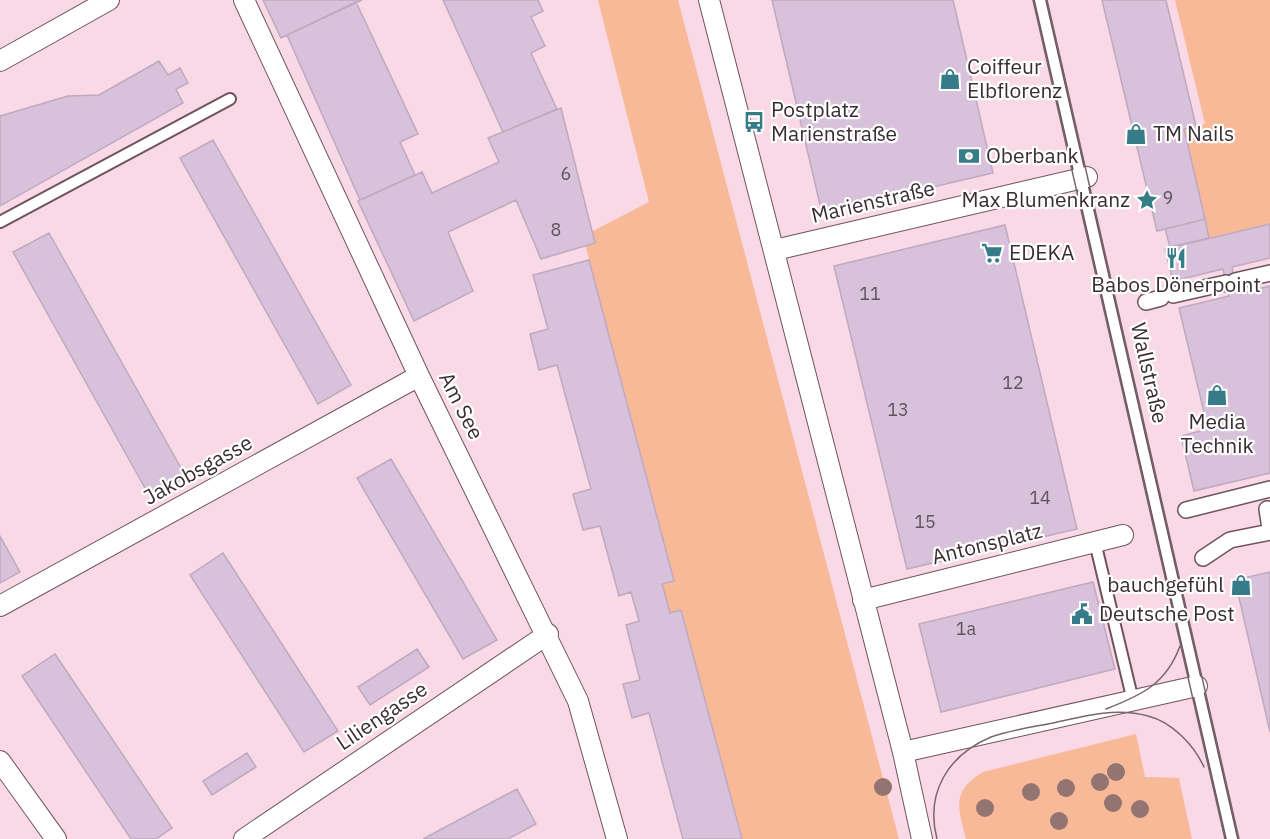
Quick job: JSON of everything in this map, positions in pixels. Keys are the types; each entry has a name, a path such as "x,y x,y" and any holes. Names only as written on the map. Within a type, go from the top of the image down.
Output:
{"street":[{"path":"0,61 109,0"},
{"name":"Am See","path":"244,0 419,376 548,634 578,700 617,839"},
{"path":"710,0 903,752 922,839"},
{"name":"Marienstraße","path":"775,250 1084,178"},
{"path":"1146,302 1270,273"},
{"name":"Jakobsgasse","path":"0,606 419,376"},
{"path":"1186,510 1270,489"},
{"path":"1267,509 1270,528"},
{"path":"1203,558 1230,540 1270,532"},
{"name":"Antonsplatz","path":"863,600 1123,535"},
{"name":"Liliengasse","path":"244,839 548,634"},
{"path":"903,752 1197,686"},
{"path":"0,761 56,839"}],"lane":[{"name":"Wallstraße","path":"1040,0 1084,178 1232,839"},
{"path":"0,222 230,99"},
{"path":"1095,542 1133,700"}],"shaded area":[{"path":"598,0 678,0 899,839 742,839 681,611 670,613 662,584 674,580 583,236 649,202"},
{"path":"1175,0 1270,0 1270,224 1209,238 1184,129 1205,124"},
{"path":"1136,734 1145,777 1179,778 1192,839 966,839 959,809 961,793 973,779 983,772"}],"building":[{"path":"263,0 362,0 281,38"},
{"path":"443,0 538,0 543,11 531,17 545,46 531,53 557,109 503,132"},
{"path":"772,0 953,0 993,173 822,213"},
{"path":"1102,0 1166,0 1196,126 1184,129 1205,219 1157,231"},
{"path":"356,2 418,134 400,142 415,175 360,200 287,35"},
{"path":"159,61 168,75 180,68 188,83 176,89 183,103 0,206 0,116 68,96 99,95"},
{"path":"561,108 595,243 541,259 516,200 448,232 473,291 414,321 358,201 422,172 432,193 499,162 488,138"},
{"path":"213,140 351,385 318,404 180,158"},
{"path":"1205,219 1209,238 1170,247 1165,229"},
{"path":"1270,224 1270,258 1232,267 1238,294 1270,286 1270,473 1194,491 1181,436 1208,429 1179,308 1229,296 1223,269 1173,281 1165,249"},
{"path":"1005,225 1077,529 907,569 834,266"},
{"path":"49,233 186,477 150,497 13,252"},
{"path":"589,260 674,581 662,584 670,613 681,610 742,839 683,839 649,713 632,718 623,684 640,680 626,625 639,621 631,592 619,596 600,526 583,530 573,494 591,489 557,365 539,370 530,334 548,329 533,275"},
{"path":"391,459 497,640 463,659 357,478"},
{"path":"0,536 20,572 0,583"},
{"path":"223,553 338,731 304,752 190,575"},
{"path":"1270,572 1270,732 1235,580"},
{"path":"1093,582 1115,669 941,712 919,624"},
{"path":"417,649 429,667 370,705 358,687"},
{"path":"55,654 172,828 156,839 131,839 22,676"},
{"path":"247,753 256,767 212,795 203,781"},
{"path":"517,789 536,824 508,839 423,839"}],"tram line":[{"path":"1033,0 1225,839"},
{"path":"1047,0 1239,839"},
{"path":"1106,709 1142,693 1160,679 1168,670 1180,646"},
{"path":"937,839 934,806 943,778 963,754 991,737 1006,732 1112,712 1136,713 1157,719 1174,729 1188,743 1204,767"}],"place":[{"name":"Coiffeur Elbflorenz","path":"950,79"},
{"name":"Postplatz Marienstraße","path":"754,122"},
{"name":"TM Nails","path":"1136,134"},
{"name":"Oberbank","path":"969,156"},
{"name":"Max Blumenkranz","path":"1147,200"},
{"name":"EDEKA","path":"992,253"},
{"name":"Babos Dönerpoint","path":"1176,258"},
{"name":"Media Technik","path":"1217,395"},
{"name":"bauchgefühl","path":"1241,585"},
{"name":"Deutsche Post","path":"1082,614"}]}
